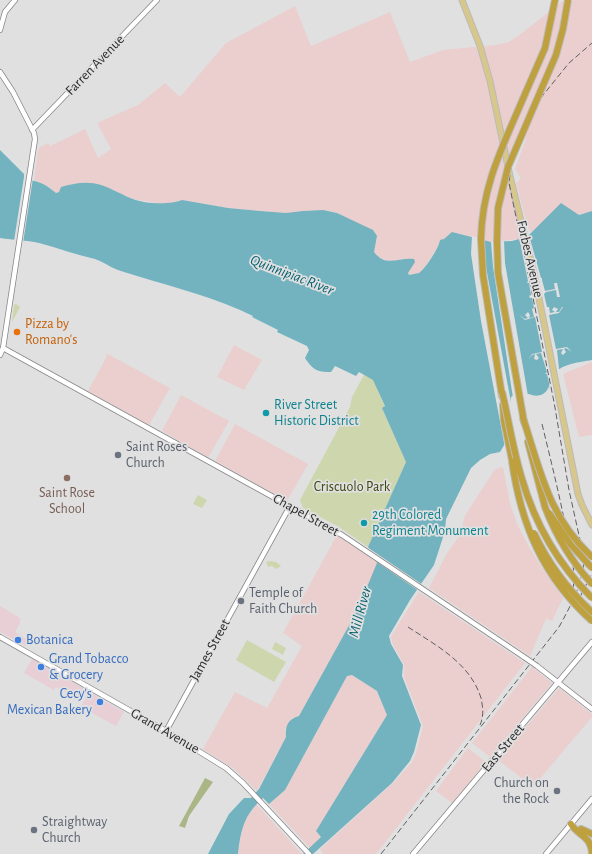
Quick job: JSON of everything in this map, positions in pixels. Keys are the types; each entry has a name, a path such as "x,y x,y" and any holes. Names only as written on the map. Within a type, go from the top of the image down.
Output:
{"highway":[{"path":"552,0 553,14"},
{"path":"555,0 545,48 496,161 483,208 481,239 483,275 502,392 520,472 534,511 544,533 559,558 577,582 592,598"},
{"path":"568,0 563,29 556,54 508,167 498,208 498,273 523,418 545,507 565,549 592,584"},
{"path":"502,392 504,421 515,484 529,531 547,568 564,592 592,621"},
{"path":"523,418 543,483 553,505 569,532 592,557"},
{"path":"512,461 527,516 543,551 563,581 592,612"},
{"path":"545,507 554,518 571,545 592,568"},
{"path":"572,824 592,838"},
{"path":"572,824 587,839 591,847 592,854"},
{"path":"581,829 592,834"}],"main road":[{"path":"0,30 5,12 15,0"},
{"name":"Farren Avenue","path":"32,130 157,0"},
{"name":"Forbes Avenue","path":"462,0 480,46 488,73 510,176 525,235 580,499 591,523"},
{"path":"0,72 13,92 35,139 18,242 3,348 0,355"},
{"name":"Chapel Street","path":"3,348 342,535 537,666 592,709"},
{"name":"James Street","path":"166,731 290,506"},
{"name":"Grand Avenue","path":"0,637 166,731 222,765 254,794 309,854"},
{"name":"East Street","path":"413,854 592,642"},
{"path":"546,854 592,799"}],"shaded area":[{"path":"564,0 592,0 592,211 539,226 531,232 528,228 516,183 521,178 515,169 525,142 529,120 509,170 525,235 519,239 491,242 452,232 439,245 420,273 409,275 409,270 415,262 410,259 397,262 378,257 374,252 377,237 337,213 323,210 286,213 260,211 228,208 182,200 175,203 156,203 133,199 100,185 73,184 62,187 59,192 56,193 48,186 34,180 38,151 40,147 48,143 50,146 85,129 98,158 111,149 97,123 138,105 165,83 180,97 226,43 295,6 311,46 390,12 410,62 443,50 495,45 509,42"},
{"path":"234,345 262,360 244,390 217,377"},
{"path":"106,353 170,388 149,425 88,391 107,356"},
{"path":"592,362 592,435 579,437 563,374"},
{"path":"181,395 229,421 208,458 162,431"},
{"path":"235,424 308,464 287,501 215,461"},
{"path":"503,467 510,503 517,524 542,568 563,598 552,621 546,619 530,656 429,588 447,553 461,534 464,517 495,469"},
{"path":"337,535 378,563 357,611 299,716 292,718 285,730 286,737 257,791 234,769 203,749 235,692 267,708 302,646 283,633"},
{"path":"419,592 525,663 376,854 323,854 320,849 393,783 412,762 416,753 423,726 404,677 404,665 392,643 391,636"},
{"path":"0,606 20,618 20,623 15,632 28,640 26,646 0,632"},
{"path":"32,659 83,688 77,699 56,687 54,690 24,673"},
{"path":"532,667 552,683 490,757 472,743"},
{"path":"350,674 377,691 387,715 316,831 321,837 310,848 269,804 285,790 347,676"},
{"path":"559,688 592,714 592,717 533,787 498,760"},
{"path":"89,692 124,712 116,726 81,707"},
{"path":"468,748 486,762 452,803 436,791"},
{"path":"256,804 302,854 238,854 243,824"}],"green space":[{"path":"16,304 20,307 12,322 14,305"},
{"name":"Criscuolo Park","path":"364,375 373,379 385,407 382,408 406,462 368,547 339,527 303,508 300,500 350,407 352,397"},
{"path":"198,495 207,500 202,508 193,504"},
{"path":"266,562 276,562 281,566 276,569 272,566 268,567"},
{"path":"247,640 286,662 274,682 236,660"},
{"path":"275,642 286,648 283,655 272,649"},
{"path":"205,778 213,782 189,816 185,828 179,826"}],"water":[{"path":"0,150 24,174 24,177 43,184 56,193 59,192 61,187 91,183 105,187 138,201 151,203 171,203 182,200 228,208 260,211 286,213 323,210 337,213 373,230 377,236 374,252 383,260 393,261 414,259 415,262 408,273 409,275 422,271 434,253 440,240 444,239 452,232 491,242 512,241 525,235 529,235 561,203 579,215 592,211 592,360 570,364 560,369 553,376 548,389 543,394 535,396 521,393 511,397 506,442 500,452 490,454 471,468 446,519 445,531 434,565 410,600 389,636 391,644 403,665 402,676 421,725 414,752 410,761 392,783 313,854 303,854 321,837 316,831 387,715 377,691 352,675 347,676 285,790 269,804 263,798 252,810 244,823 240,837 238,854 208,854 229,814 244,798 251,798 259,789 286,737 288,724 292,719 299,716 357,611 377,563 368,547 406,462 382,408 385,406 373,380 359,372 356,376 335,366 331,372 316,370 305,358 309,350 307,346 277,332 278,330 252,317 253,316 196,294 117,270 95,259 30,241 0,238"}],"pier":[{"path":"24,177 33,178 23,243 14,241"},
{"path":"529,235 545,291 555,289 554,283 557,283 560,297 557,297 556,290 546,292 544,294 547,307 549,307 550,313 555,312 552,310 554,307 558,309 556,312 559,312 563,307 559,313 549,315 556,349 567,347 572,352 566,348 564,349 566,352 563,355 561,353 563,349 557,350 559,369 562,371 556,376 550,389 547,374 545,374 547,372 541,353 536,354 539,358 537,360 534,359 535,354 528,360 532,354 542,352 535,317 525,320 519,315 525,319 528,318 525,315 528,312 530,315 529,318 534,317 532,309 534,308 532,298 529,296 531,295 529,283 527,283 528,281 519,237"},
{"path":"472,236 483,239 486,267 512,408 508,443 505,448 481,321 471,254"},
{"path":"504,241 505,263 528,396 524,394 517,395 513,398 493,267 491,242"},
{"path":"367,547 423,585 419,591 374,560"}],"railway":[{"path":"381,854 559,627 579,585 584,558 569,490 554,402 509,182 512,159 520,133 531,110 569,63 592,43"},
{"path":"542,424 572,556 574,572 572,594"},
{"path":"580,597 592,573"},
{"path":"408,627 451,656 469,675 481,698 483,712 480,725"}],"place":[{"name":"Pizza by Romano's","path":"17,332"},
{"name":"River Street Historic District","path":"266,413"},
{"name":"Saint Roses Church","path":"118,455"},
{"name":"Saint Rose School","path":"67,478"},
{"name":"29th Colored Regiment Monument","path":"364,523"},
{"name":"Temple of Faith Church","path":"241,601"},
{"name":"Botanica","path":"18,640"},
{"name":"Grand Tobacco & Grocery","path":"41,667"},
{"name":"Cecy's Mexican Bakery","path":"100,702"},
{"name":"Church on the Rock","path":"557,791"},
{"name":"Straightway Church","path":"34,830"}],"water label":[{"name":"Quinnipiac River","path":"292,275"},
{"name":"Mill River","path":"360,612"}]}
